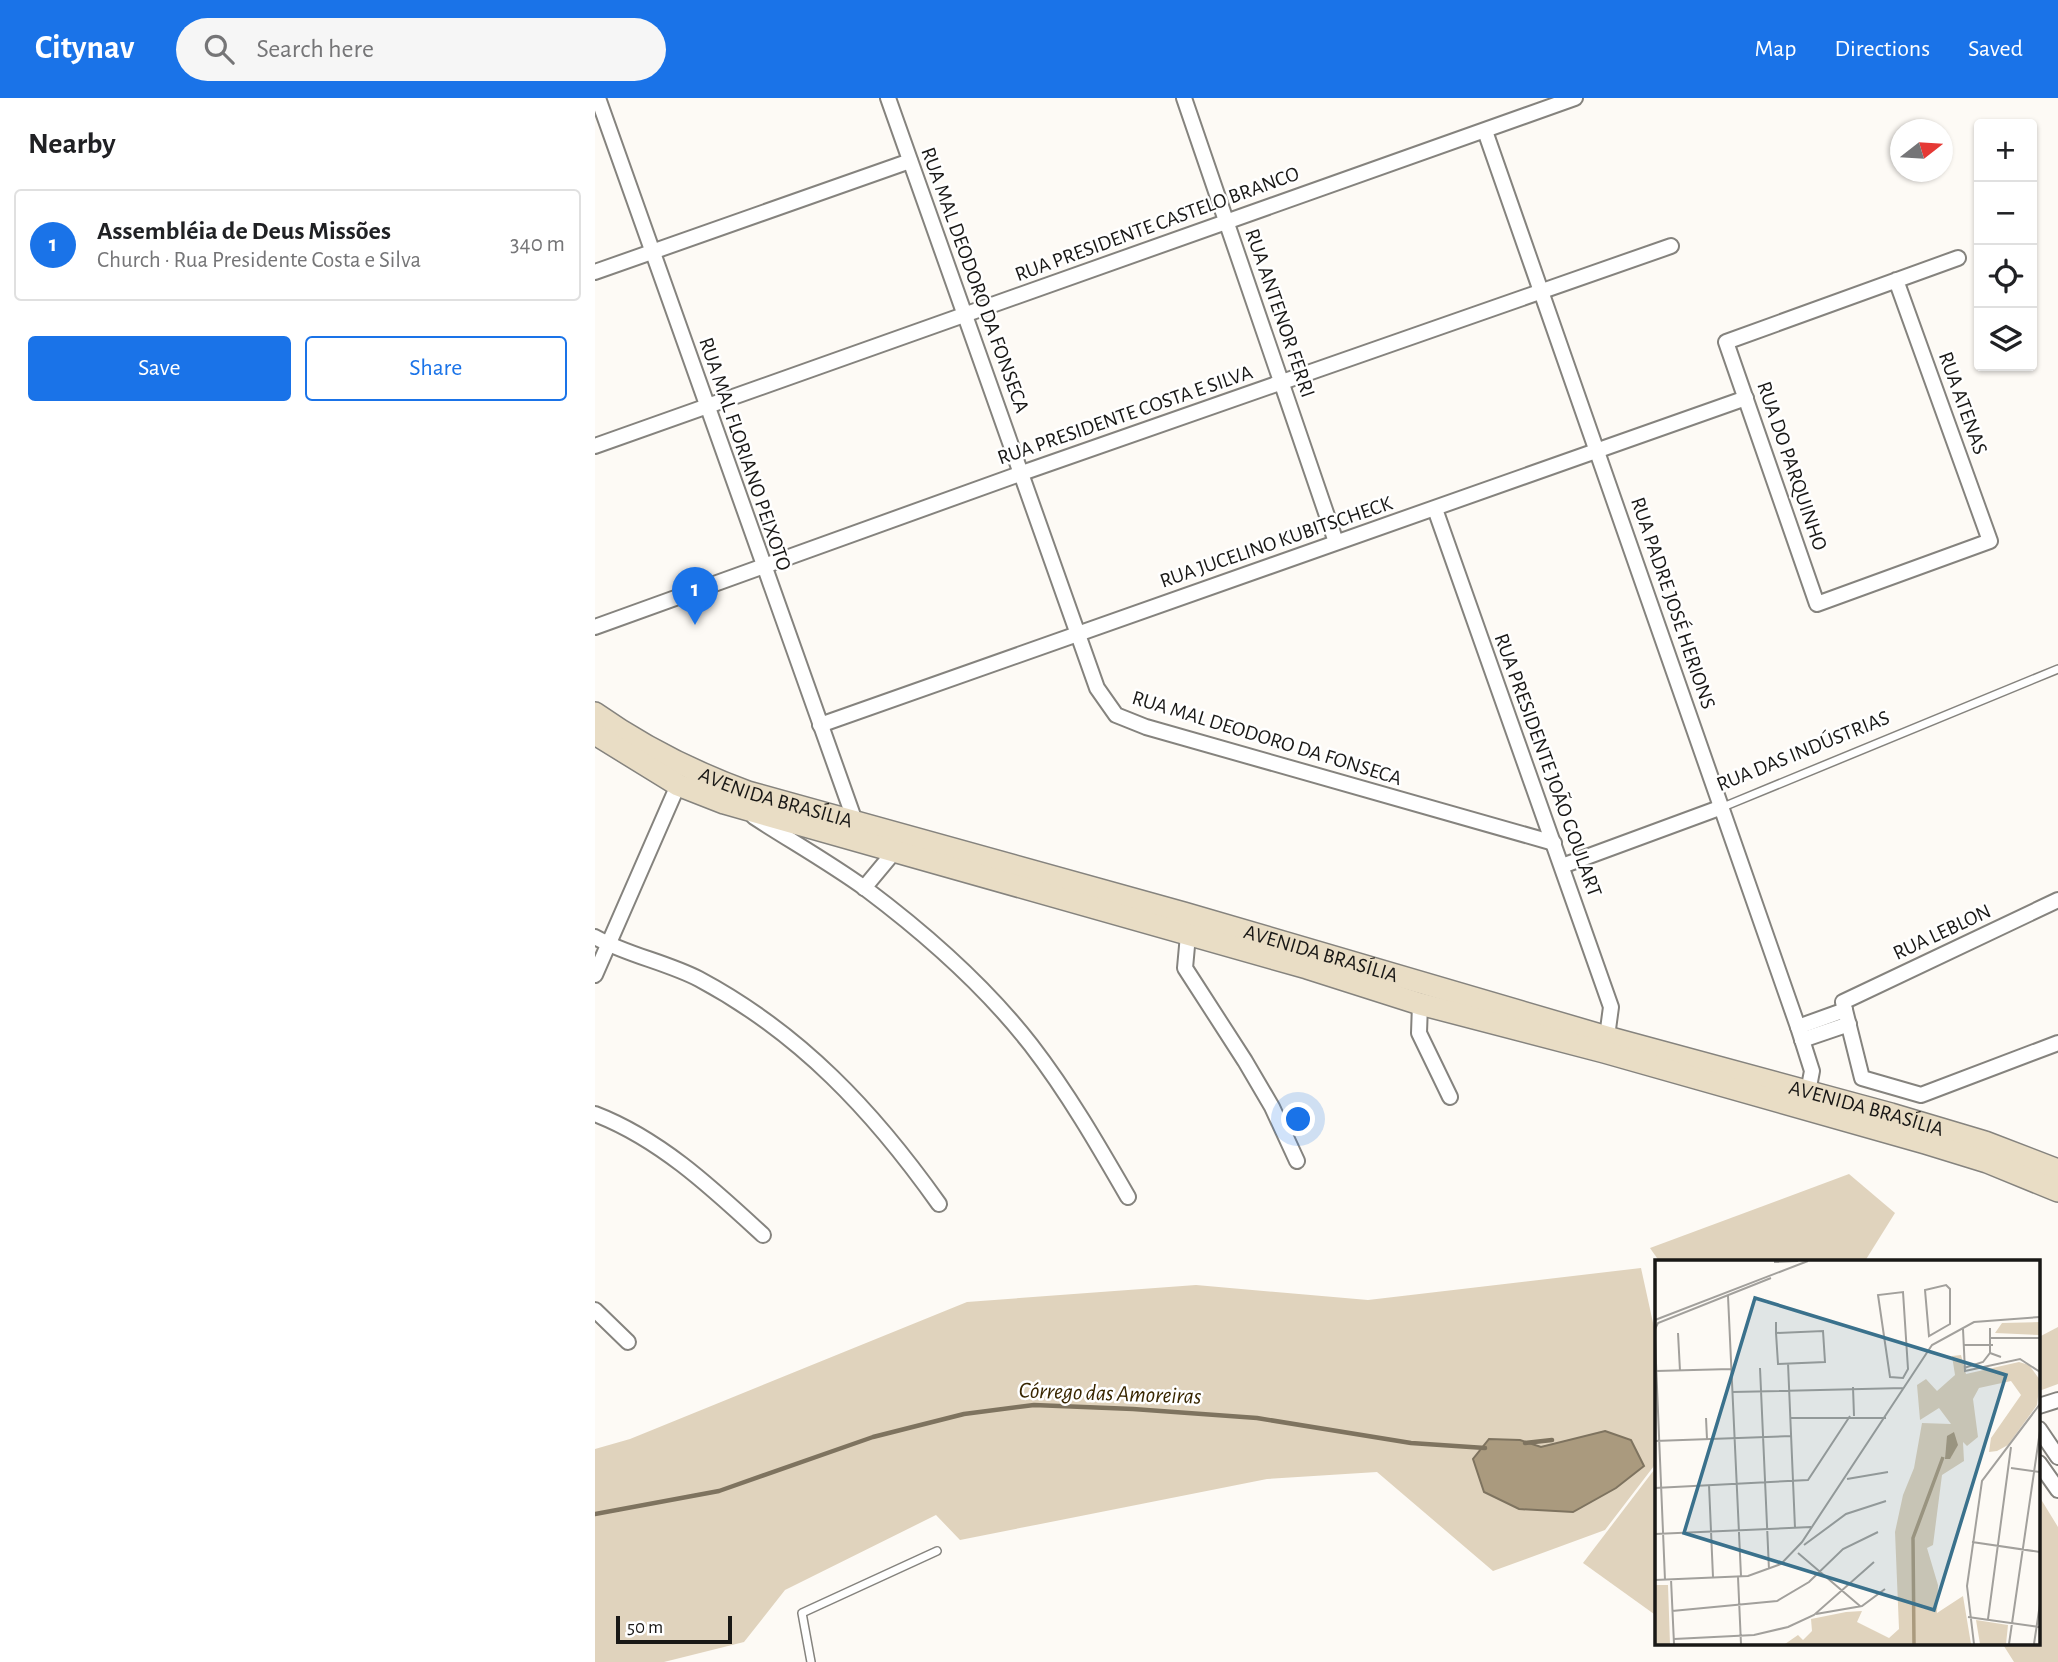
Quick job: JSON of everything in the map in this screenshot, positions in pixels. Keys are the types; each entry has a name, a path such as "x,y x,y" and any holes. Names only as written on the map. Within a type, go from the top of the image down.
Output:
{"main road":[{"name":"AVENIDA BRASÍLIA","path":"595,713 649,748 709,778 748,792 1184,913 1606,1044 1806,1100 1985,1142 2058,1170"},
{"name":"AVENIDA BRASÍLIA","path":"595,734 678,785 739,808 1307,968 1420,1004 1606,1044"},
{"name":"AVENIDA BRASÍLIA","path":"1806,1100 1987,1162 2058,1191"}],"street":[{"name":"RUA MAL FLORIANO PEIXOTO","path":"598,98 856,824"},
{"name":"RUA MAL DEODORO DA FONSECA","path":"888,98 1097,688 1117,715 1146,727 1554,843"},
{"name":"RUA ANTENOR FERRI","path":"1184,98 1336,542"},
{"name":"RUA PRESIDENTE CASTELO BRANCO","path":"595,446 1575,98"},
{"name":"RUA PADRE JOSÉ HERIONS","path":"1485,131 1800,1033 1812,1071 1806,1100"},
{"path":"595,272 910,161"},
{"name":"RUA PRESIDENTE COSTA E SILVA","path":"595,627 1022,473 1671,246"},
{"path":"1896,280 1958,258"},
{"name":"RUA DO PARQUINHO","path":"1817,604 1726,342 1896,280"},
{"name":"RUA ATENAS","path":"1817,604 1990,541 1896,280"},
{"name":"RUA JUCELINO KUBITSCHECK","path":"820,725 1746,398"},
{"name":"RUA PRESIDENTE JOÃO GOULART","path":"1434,509 1611,1007 1606,1044"},
{"path":"595,975 602,941 678,785"},
{"name":"RUA DAS INDÚSTRIAS","path":"1562,866 1722,807"},
{"path":"739,808 864,888 930,940 986,995 1030,1044 1072,1102 1128,1197"},
{"path":"864,888 894,852"},
{"name":"RUA LEBLON","path":"1800,1033 1846,1012 2058,900"},
{"path":"1188,935 1185,968 1272,1107 1297,1161"},
{"path":"602,941 665,963 696,978 727,995 782,1034 858,1101 939,1203"},
{"path":"1420,1004 1419,1032 1450,1097"},
{"path":"1846,1012 1862,1078 1921,1095 2058,1043"},
{"path":"595,1114 626,1127 681,1163 762,1235"},
{"path":"595,1310 628,1342"},
{"path":"2041,1405 2058,1400"},
{"path":"2041,1432 2058,1457"},
{"path":"2041,1466 2058,1490"}],"lane":[{"name":"RUA DAS INDÚSTRIAS","path":"1722,807 2058,669"},
{"path":"811,1662 802,1613 937,1551"}],"shaded area":[{"path":"1849,1174 1895,1213 1866,1260 1658,1260 1650,1248"},
{"path":"1641,1268 1655,1332 1655,1465 1605,1530 1493,1571 1377,1472 1267,1479 960,1540 936,1515 785,1590 744,1642 664,1662 595,1662 595,1449 630,1439 967,1302 1196,1285 1368,1300"},
{"path":"2058,1327 2058,1384 2041,1390 2041,1336"},
{"path":"1605,1431 1631,1440 1644,1466 1616,1488 1573,1512 1519,1509 1484,1492 1473,1459 1489,1439 1520,1440 1541,1447"},
{"path":"1655,1469 1655,1613 1583,1563"},
{"path":"2041,1499 2058,1527 2058,1662 2014,1662 2003,1644 2041,1644"}],"waterway":[{"name":"Córrego das Amoreiras","path":"595,1514 719,1491 873,1437 964,1414 1034,1405 1257,1418 1411,1443 1485,1448"},
{"name":"Córrego das Amoreiras","path":"1525,1443 1552,1440"}],"place":[{"name":"Assembléia de Deus Missões","path":"695,625"}]}
